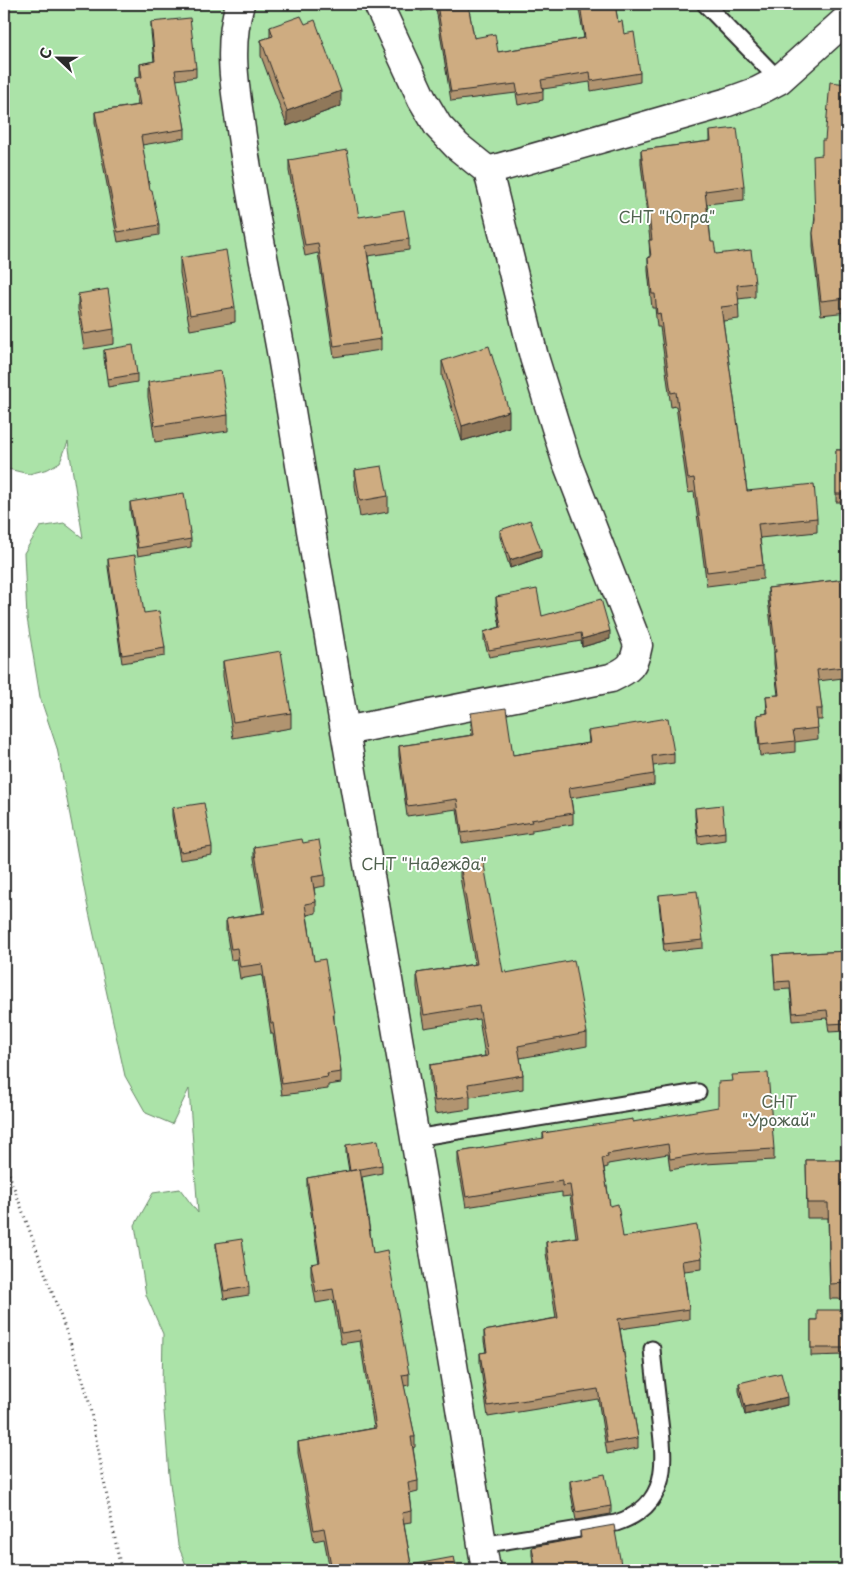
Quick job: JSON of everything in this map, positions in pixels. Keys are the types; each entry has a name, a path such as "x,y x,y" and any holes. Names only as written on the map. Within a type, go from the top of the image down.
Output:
{"street":[{"path":"240,4 234,22 232,51 244,156 283,362 415,1138 484,1558"},
{"path":"345,731 611,678 628,670 635,660 638,645 566,460 534,357 488,171 457,146 438,126 422,99 378,4"},
{"path":"488,171 726,103 758,91 778,80 847,19"}],"lane":[{"path":"705,4 778,80"},
{"path":"415,1138 698,1092"},
{"path":"484,1558 632,1518 646,1506 657,1489 662,1474 664,1451 652,1349"}],"path":[{"path":"4,1160 77,1361 88,1397 120,1570"}],"green space":[{"name":"СНТ \"Надежда\"","path":"4,4 847,4 847,1570 188,1570 178,1545 169,1475 162,1386 163,1334 146,1295 135,1225 153,1193 180,1189 198,1213 189,1089 172,1124 146,1113 125,1076 87,903 57,748 40,697 27,618 24,553 40,527 64,523 83,538 68,442 60,462 48,469 29,474 4,468"}],"building":[{"path":"437,4 468,4 474,38 495,34 498,52 585,38 580,4 615,4 618,22 622,21 624,34 634,32 640,73 591,81 590,72 541,80 543,91 518,95 516,84 451,92"},
{"path":"301,16 305,24 315,20 341,91 287,111 261,40 273,36 270,27"},
{"path":"190,18 196,68 175,70 185,129 141,136 150,190 152,190 159,225 118,232 95,112 140,105 135,78 142,77 140,64 155,61 151,22"},
{"path":"830,82 847,84 847,298 821,301 813,233 815,220 813,156 822,155 822,140 825,140"},
{"path":"737,128 744,186 705,191 711,242 714,242 716,254 751,250 755,283 737,285 739,305 721,307 747,491 814,484 817,518 758,524 763,565 707,572 694,478 688,479 676,392 671,393 660,313 657,314 655,294 652,294 648,258 651,257 649,240 652,240 641,150 711,141 710,131"},
{"path":"347,150 359,217 404,210 409,239 366,246 381,339 334,346 318,243 305,245 289,160"},
{"path":"226,250 235,307 190,315 180,258"},
{"path":"108,289 114,329 84,334 78,294"},
{"path":"133,345 137,374 108,379 104,350"},
{"path":"489,346 509,411 462,426 442,361"},
{"path":"221,371 228,415 155,426 148,382"},
{"path":"836,450 847,450 847,494 836,494"},
{"path":"382,466 388,496 360,501 355,470"},
{"path":"184,493 191,539 138,548 130,502"},
{"path":"530,520 541,550 510,560 500,530"},
{"path":"135,555 144,613 159,611 165,648 122,655 108,559"},
{"path":"847,579 847,659 842,658 843,667 817,670 822,709 816,709 818,728 793,731 795,741 760,745 757,715 768,713 766,696 779,695 768,588"},
{"path":"537,589 542,616 601,599 610,631 582,639 581,633 489,650 484,632 501,627 496,597"},
{"path":"281,651 291,713 233,722 223,661"},
{"path":"506,708 513,755 590,743 588,731 668,718 674,753 652,756 654,774 569,788 573,813 531,820 532,822 462,833 457,799 407,806 399,746 474,735 471,713"},
{"path":"204,803 212,847 180,852 172,808"},
{"path":"722,805 725,832 698,836 695,808"},
{"path":"302,839 303,843 319,840 325,875 312,877 316,902 305,904 314,961 325,959 341,1072 327,1074 328,1077 282,1084 262,964 240,967 237,948 231,949 226,919 265,913 254,847"},
{"path":"483,859 503,972 574,960 587,1033 518,1046 523,1075 468,1084 470,1096 435,1101 430,1065 488,1056 479,1006 424,1015 417,973 477,964 460,864"},
{"path":"697,891 703,940 664,944 659,895"},
{"path":"847,951 847,1023 829,1024 827,1010 793,1013 790,981 775,982 773,955"},
{"path":"768,1073 774,1149 705,1153 670,1159 668,1144 607,1154 608,1157 602,1158 610,1206 618,1204 623,1237 697,1225 702,1258 682,1261 689,1309 618,1319 638,1438 607,1443 598,1389 488,1406 480,1353 487,1352 484,1331 558,1318 546,1242 578,1237 570,1185 562,1186 562,1181 466,1197 458,1152 544,1138 543,1133 633,1119 633,1122 718,1107 718,1082 733,1081 732,1075"},
{"path":"378,1140 382,1165 350,1171 346,1145"},
{"path":"806,1160 847,1160 847,1283 830,1284 828,1203 807,1203"},
{"path":"360,1169 373,1253 387,1250 409,1374 402,1375 415,1437 411,1437 418,1481 408,1483 412,1511 402,1513 411,1565 454,1557 457,1570 332,1570 324,1528 314,1530 298,1442 376,1428 360,1330 341,1333 333,1289 316,1292 311,1264 320,1262 307,1178"},
{"path":"242,1239 249,1287 224,1291 216,1243"},
{"path":"817,1310 843,1310 844,1348 811,1348 811,1320 817,1320"},
{"path":"781,1373 787,1397 745,1407 739,1383"},
{"path":"605,1474 611,1506 576,1512 570,1481"},
{"path":"614,1525 622,1570 536,1570 532,1547 581,1538 580,1531"}],"park label":[{"name":"СНТ \"Югра\"","path":"667,216"},
{"name":"СНТ \"Урожай\"","path":"779,1110"}]}
